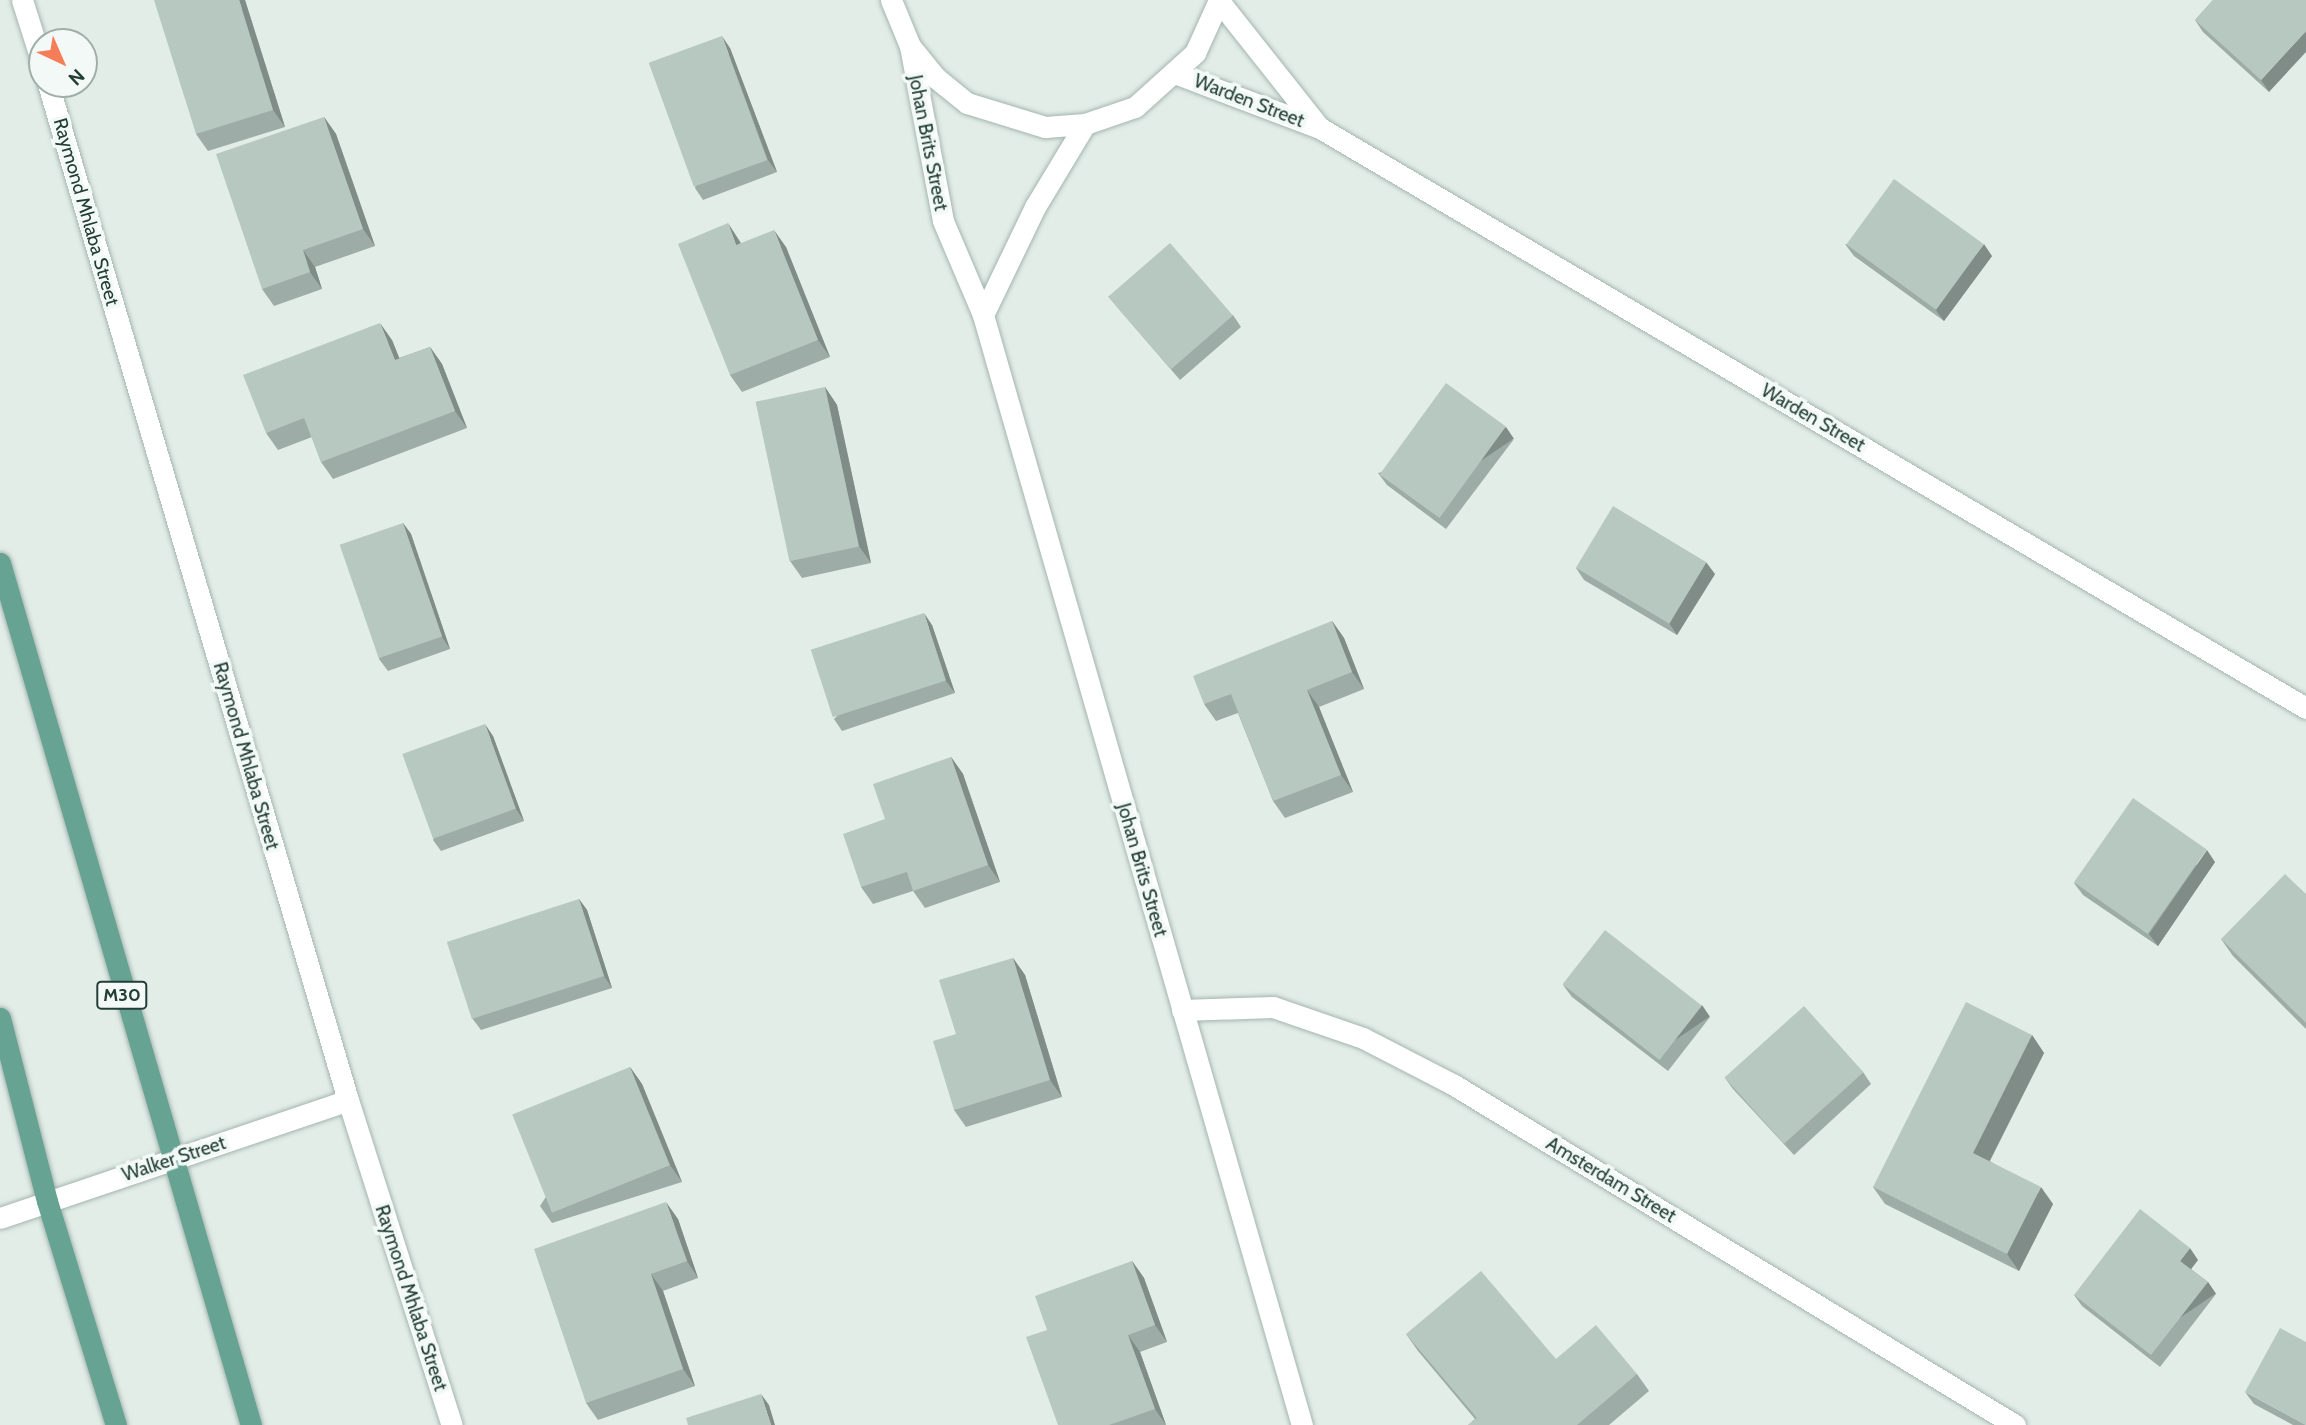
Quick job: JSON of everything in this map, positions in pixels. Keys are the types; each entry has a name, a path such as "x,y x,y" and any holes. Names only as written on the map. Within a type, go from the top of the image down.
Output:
{"main road":[{"name":"M30","path":"0,563 169,1162 251,1425"},
{"path":"0,1018 47,1201 116,1425"}],"street":[{"path":"22,0 31,28"},
{"path":"891,1 910,46 967,103 1045,127 1085,124 1135,107 1177,74 1219,0"},
{"name":"Warden Street","path":"1219,0 1320,128"},
{"name":"Johan Brits Street","path":"910,46 943,221 983,315 1302,1425"},
{"name":"Warden Street","path":"1177,74 1320,128 2306,708"},
{"name":"Raymond Mhlaba Street","path":"52,98 348,1100 452,1425"},
{"path":"983,315 1035,207 1085,124"},
{"name":"Amsterdam Street","path":"1182,1010 1273,1007 1363,1038 1454,1085 2015,1425"},
{"name":"Walker Street","path":"0,1218 348,1100"}],"building":[{"path":"154,0 239,0 273,110 196,134"},
{"path":"2213,0 2306,0 2306,31 2261,80 2195,20"},
{"path":"722,36 767,160 694,187 649,63"},
{"path":"324,117 363,229 303,250 310,272 262,289 216,154"},
{"path":"1894,179 1984,244 1936,310 1846,245"},
{"path":"728,223 736,245 774,230 818,340 730,375 678,244"},
{"path":"1170,243 1233,315 1171,369 1108,297"},
{"path":"380,323 395,360 430,347 455,411 321,462 304,418 266,433 243,375"},
{"path":"1446,383 1506,426 1439,518 1380,474"},
{"path":"825,387 859,546 789,561 756,402"},
{"path":"1613,506 1706,562 1669,624 1576,568"},
{"path":"403,523 442,636 379,658 340,545"},
{"path":"924,613 946,681 833,717 811,650"},
{"path":"1332,621 1352,672 1307,690 1341,775 1273,801 1231,694 1204,704 1193,676"},
{"path":"485,724 516,809 433,839 402,754"},
{"path":"951,757 988,865 913,891 907,872 861,887 843,834 885,819 873,784"},
{"path":"2133,798 2207,850 2148,934 2074,882"},
{"path":"2285,874 2306,894 2306,1023 2221,939"},
{"path":"579,899 604,976 472,1019 447,942"},
{"path":"1605,930 1702,1006 1659,1060 1563,984"},
{"path":"1013,958 1050,1080 954,1110 933,1041 956,1034 939,980"},
{"path":"1966,1002 2032,1035 1973,1153 2041,1187 2007,1254 1873,1187"},
{"path":"1804,1006 1864,1072 1784,1144 1724,1078"},
{"path":"630,1067 670,1165 552,1213 512,1115"},
{"path":"666,1202 687,1261 651,1274 683,1369 586,1403 534,1249"},
{"path":"2140,1209 2190,1248 2180,1261 2208,1282 2151,1355 2074,1295"},
{"path":"1132,1261 1155,1325 1128,1335 1155,1409 1109,1425 1058,1425 1026,1337 1047,1330 1035,1296"},
{"path":"1481,1271 1556,1359 1596,1325 1637,1374 1577,1425 1468,1425 1477,1418 1406,1334"},
{"path":"2280,1328 2306,1342 2306,1425 2245,1392"},
{"path":"761,1394 771,1425 688,1425 686,1418"}]}
